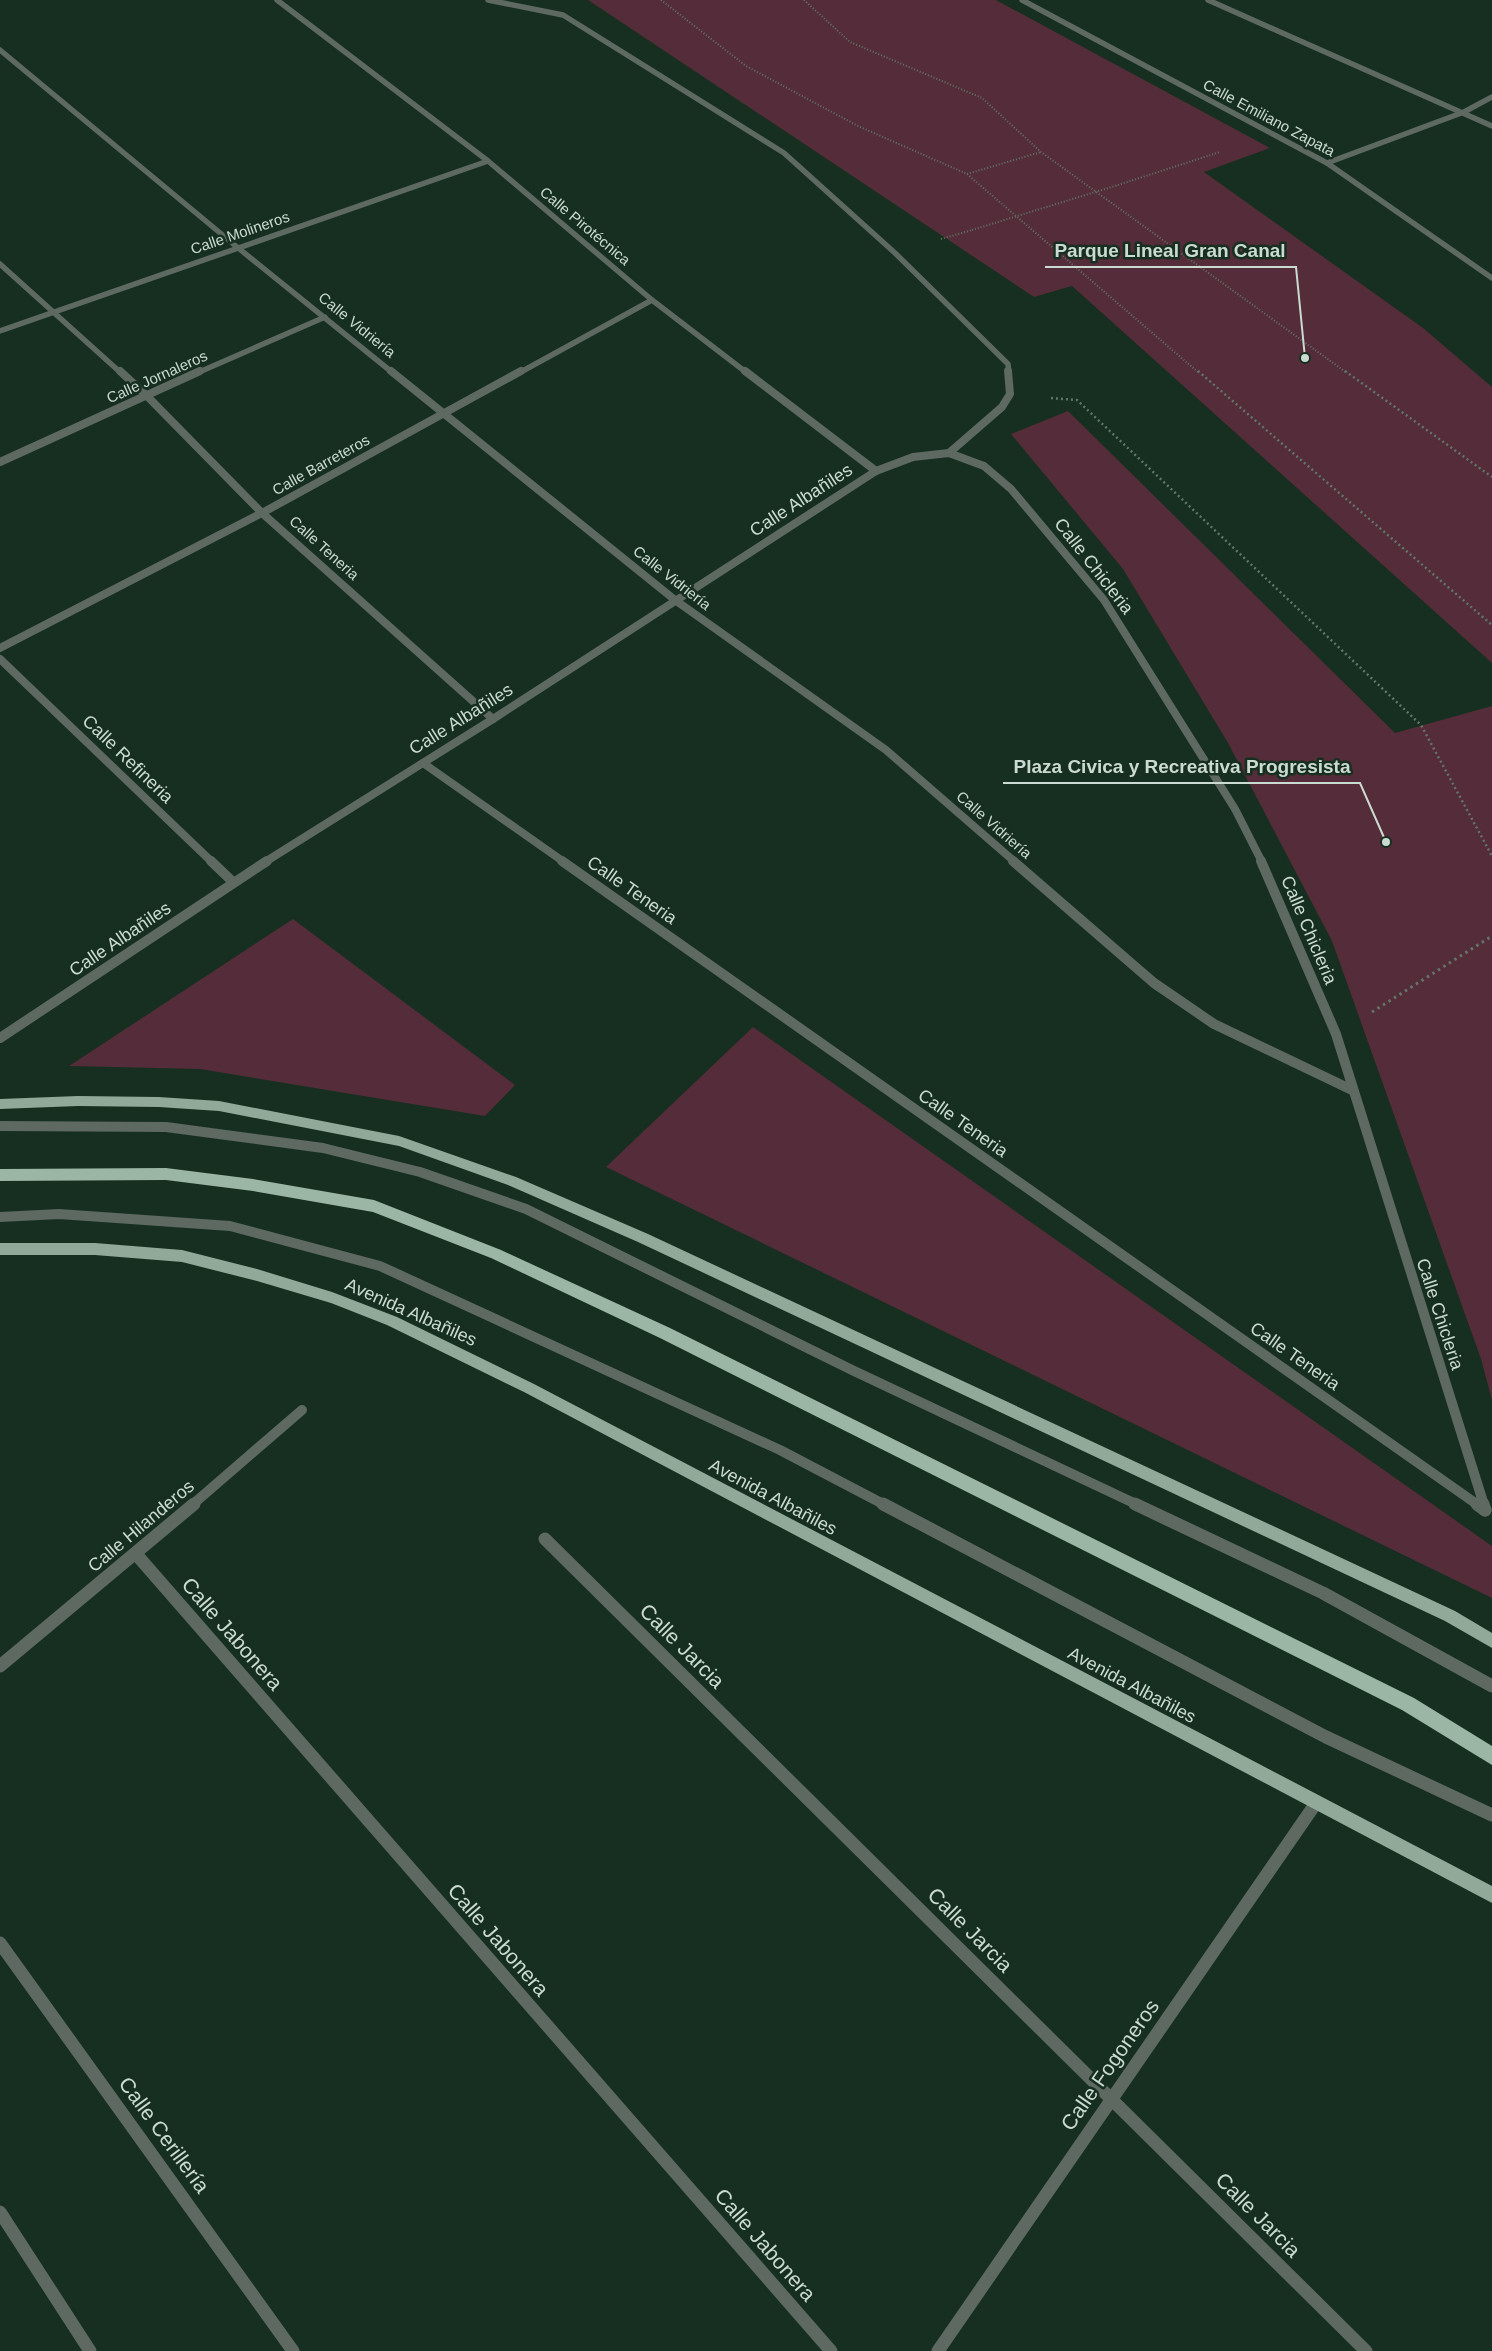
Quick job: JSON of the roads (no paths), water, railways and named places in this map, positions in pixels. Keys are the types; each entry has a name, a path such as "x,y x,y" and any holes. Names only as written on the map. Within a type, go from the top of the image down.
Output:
{"highway":[{"path":"0,1175 166,1174 253,1185 374,1206 496,1254 665,1333 1400,1700 1492,1756"}],"main road":[{"path":"0,1104 132,1102 220,1106 399,1141 512,1181 652,1242 1414,1599 1450,1616 1492,1641"},
{"name":"Avenida Albañiles","path":"0,1248 95,1249 182,1256 257,1275 332,1298 392,1321 529,1388 1492,1895"}],"street":[{"name":"Calle Pirotécnica","path":"277,0 488,161 652,300 876,471"},
{"path":"488,0 563,15 784,153 895,253 1008,364 1010,394 1002,407 949,453"},
{"name":"Calle Emiliano Zapata","path":"1022,0 1327,163 1492,278"},
{"path":"1208,0 1492,126"},
{"name":"Calle Vidriería","path":"0,50 237,247 675,600 886,750 1154,983 1214,1024 1352,1090"},
{"path":"1327,163 1464,112 1492,97"},
{"name":"Calle Molineros","path":"0,331 488,161"},
{"name":"Calle Teneria","path":"0,264 146,395 262,513 493,718"},
{"name":"Calle Barreteros","path":"0,648 262,513 652,300"},
{"name":"Calle Jornaleros","path":"0,462 146,395 326,317"},
{"name":"Calle Albañiles","path":"0,1038 233,882 423,763 876,471 913,457 949,453"},
{"name":"Calle Chicleria","path":"949,453 984,466 1012,489 1104,600 1235,809 1259,855 1336,1034 1485,1510"},
{"name":"Calle Refineria","path":"0,659 233,882"},
{"name":"Calle Teneria","path":"423,763 1485,1510"},
{"path":"0,1126 166,1127 323,1148 420,1172 526,1209 852,1370 1323,1593 1492,1686"},
{"path":"0,1216 58,1214 230,1226 380,1266 780,1450 1326,1737 1492,1815"},
{"name":"Calle Hilanderos","path":"0,1666 136,1554 302,1410"},
{"name":"Calle Jarcia","path":"545,1539 1366,2351"},
{"name":"Calle Jabonera","path":"136,1554 831,2351"},
{"name":"Calle Fogoneros","path":"938,2351 1316,1803"},
{"name":"Calle Cerillería","path":"0,1943 293,2351"},
{"path":"0,2212 90,2351"}],"place":[{"name":"Parque Lineal Gran Canal","path":"1305,358"},
{"name":"Plaza Civica y Recreativa Progresista","path":"1386,842"}]}
